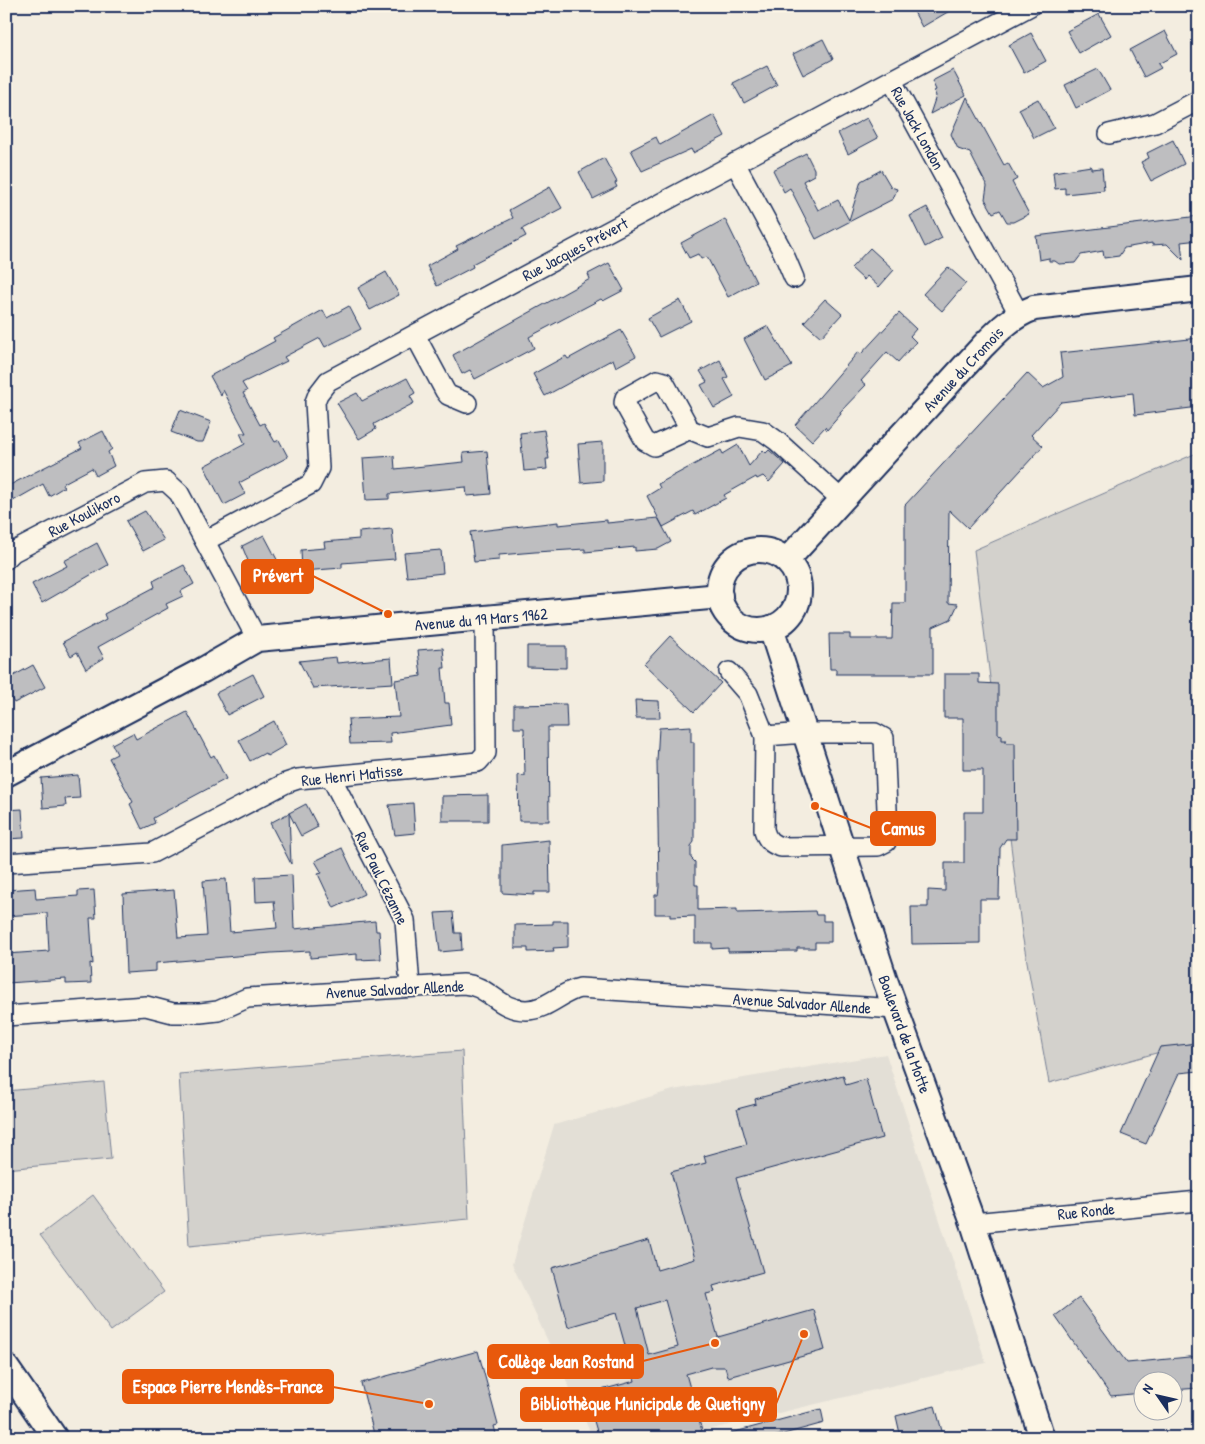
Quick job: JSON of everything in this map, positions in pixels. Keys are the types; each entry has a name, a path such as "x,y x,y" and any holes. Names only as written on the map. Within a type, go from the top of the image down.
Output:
{"street":[{"name":"Rue Jack London","path":"1019,314 892,81 1030,6"},
{"name":"Rue Jacques Prévert","path":"206,541 310,484 319,468 315,402 324,385 735,163 892,81"},
{"path":"1109,134 1155,123 1199,100"},
{"path":"735,163 783,252 794,278"},
{"name":"Avenue du Cromois","path":"786,560 983,346 1003,326 1019,314 1034,308 1199,289"},
{"path":"415,335 444,391 448,395 467,403"},
{"path":"686,428 708,437 739,428 763,431 842,500"},
{"name":"Rue Koulikoro","path":"6,559 13,552 145,482 166,481 179,492 206,541"},
{"path":"206,541 257,639"},
{"path":"753,550 766,550 779,554 786,560 796,571 800,583 800,595 790,617 780,625 756,630 744,628 733,621 725,611 719,586 722,574 730,562 740,554 753,550"},
{"name":"Avenue du 19 Mars 1962","path":"6,774 257,639 720,596"},
{"name":"Rue Henri Matisse","path":"6,864 152,853 286,783 331,776 471,764 482,759 486,747 485,618"},
{"name":"Boulevard de la Motte","path":"771,628 896,1009 973,1223 1042,1438"},
{"path":"729,672 748,694 765,736 764,830 766,837 774,845 781,847 878,846 886,842 888,838 886,742 882,735 875,733 806,733 765,736"},
{"name":"Rue Paul Cézanne","path":"331,776 405,920 410,987"},
{"name":"Avenue Salvador Allende","path":"6,1016 146,1006 173,1013 200,1013 218,1011 247,998 472,984 506,1006 528,1010 549,1003 569,991 580,988 896,1009"},
{"name":"Rue Ronde","path":"973,1223 1199,1201"},
{"path":"6,1367 55,1438"}],"shaded area":[{"path":"1199,452 1199,1041 1049,1083 1022,934 974,550"},
{"path":"462,1051 469,1219 189,1246 179,1074"},
{"path":"886,1054 986,1363 675,1438 593,1438 512,1264 554,1125 673,1090"},
{"path":"104,1082 111,1159 6,1169 6,1091"},
{"path":"93,1195 164,1292 111,1331 40,1235"}],"building":[{"path":"911,6 958,6 922,27"},
{"path":"1099,14 1111,35 1079,53 1067,31"},
{"path":"1165,31 1177,54 1158,64 1161,68 1144,77 1130,50"},
{"path":"1031,33 1046,61 1024,73 1009,45"},
{"path":"823,39 833,59 803,75 793,54"},
{"path":"767,66 777,85 744,103 733,83"},
{"path":"1098,69 1110,90 1076,108 1065,85"},
{"path":"953,70 966,95 930,114 936,96 934,91 936,90 932,81"},
{"path":"967,97 1004,165 1008,163 1017,179 1012,182 1029,214 1013,222 1007,222 1000,210 993,213 985,199 987,186 970,153 958,149 951,134"},
{"path":"1038,99 1054,128 1034,138 1019,109"},
{"path":"714,115 725,136 693,153 691,149 642,171 631,150 656,137 660,145"},
{"path":"867,118 878,138 848,154 838,133"},
{"path":"1173,140 1184,164 1151,181 1141,162 1149,158 1147,153"},
{"path":"806,153 814,169 814,175 803,181 818,210 838,200 849,220 861,181 881,170 891,187 897,189 893,199 816,239 790,188 784,192 773,170"},
{"path":"604,158 617,182 615,183 617,187 593,199 579,172"},
{"path":"1091,166 1091,169 1102,168 1104,190 1065,194 1065,188 1055,189 1053,172"},
{"path":"550,187 562,208 522,229 526,236 472,264 473,267 437,286 427,266 458,249 456,246 513,218 509,210"},
{"path":"927,207 942,238 925,247 910,216"},
{"path":"1199,216 1199,240 1181,242 1183,260 1167,244 1152,245 1152,243 1124,248 1119,256 1104,258 1103,251 1081,255 1075,263 1059,264 1055,261 1049,261 1049,258 1039,260 1036,236"},
{"path":"725,219 756,282 728,297 707,257 701,259 698,254 689,258 681,243"},
{"path":"870,248 894,270 879,287 867,276 864,280 851,268"},
{"path":"609,263 624,290 603,301 601,299 529,337 534,348 475,379 470,370 462,374 453,355 590,279 588,274"},
{"path":"948,267 966,283 942,311 923,294"},
{"path":"386,272 399,295 370,310 358,288"},
{"path":"825,299 842,314 821,337 804,322"},
{"path":"680,300 691,321 659,337 648,318"},
{"path":"349,306 361,329 325,347 320,338 284,357 287,361 242,383 247,391 243,393 260,425 264,423 275,442 279,440 288,457 239,483 245,494 224,505 204,466 245,444 240,433 246,433 223,390 221,396 210,376 275,341 273,338 323,310 327,318"},
{"path":"899,313 916,329 910,336 916,342 898,362 887,352 861,381 866,385 840,412 841,414 827,430 825,427 812,441 795,425 858,352 861,354"},
{"path":"768,326 792,366 765,380 744,339"},
{"path":"621,330 636,356 616,367 613,359 545,396 533,374 566,356 568,359"},
{"path":"1199,338 1199,407 1135,415 1133,393 1061,402 1031,435 1043,446 968,528 949,510 948,603 958,604 951,619 933,627 933,674 836,674 836,669 830,669 829,634 850,634 850,639 892,639 893,603 905,603 905,505 1027,373 1043,388 1063,377 1060,353"},
{"path":"720,360 728,377 724,379 734,397 714,408 701,385 707,382 700,371"},
{"path":"407,378 415,393 410,396 414,403 374,424 376,429 359,439 337,403 357,393 362,401"},
{"path":"180,410 211,422 203,442 197,442 171,432"},
{"path":"544,430 549,459 546,459 547,469 524,471 520,433"},
{"path":"103,431 112,449 108,452 114,466 96,476 92,468 62,484 64,487 49,496 43,484 6,505 6,487 82,448 79,443"},
{"path":"603,442 603,481 581,483 578,444"},
{"path":"738,445 749,466 763,450 766,453 769,450 785,464 769,482 763,476 757,479 756,477 724,495 726,498 695,515 693,511 663,527 647,496 660,488 658,484 721,450 723,454"},
{"path":"487,451 491,494 467,496 466,487 389,494 389,499 366,500 363,458 394,456 395,469 464,462 463,453"},
{"path":"145,511 164,540 143,551 126,521"},
{"path":"658,518 671,542 658,549 635,551 635,547 585,552 585,549 535,552 499,555 499,560 474,562 470,532 558,522 558,525 607,520 607,523"},
{"path":"392,529 395,559 342,563 342,568 302,571 301,550 325,548 324,542 359,539 359,532"},
{"path":"264,535 282,569 257,583 242,546"},
{"path":"97,543 108,565 42,603 32,584 67,566 64,561"},
{"path":"441,550 443,573 407,577 404,553"},
{"path":"184,565 194,584 181,591 183,596 166,604 168,608 98,647 104,658 86,669 77,652 71,656 63,642 106,619 104,614 155,587 153,581"},
{"path":"670,636 721,683 694,712 644,664"},
{"path":"527,646 566,646 566,668 527,667"},
{"path":"443,648 445,668 442,668 445,703 449,703 451,725 390,733 391,743 350,744 348,719 399,717 395,680 421,676 418,650"},
{"path":"336,657 337,663 391,658 393,683 313,688 299,661"},
{"path":"33,665 45,687 14,703 6,690 6,680"},
{"path":"253,674 264,696 227,715 216,693"},
{"path":"944,674 979,674 979,683 998,684 998,734 1002,735 1002,740 1006,740 1006,743 1015,743 1016,839 1006,839 1000,848 999,899 980,899 980,943 912,944 911,907 928,907 928,890 945,891 945,863 964,863 964,812 983,812 983,770 963,770 963,718 944,718"},
{"path":"635,700 659,701 660,718 636,718"},
{"path":"566,704 567,727 548,727 549,821 519,821 518,775 525,776 524,728 514,728 514,705"},
{"path":"187,712 211,757 214,755 226,779 153,818 155,823 142,829 130,804 133,802 109,758 117,754 112,744 133,733 136,739"},
{"path":"274,721 286,745 267,756 265,753 250,761 239,740"},
{"path":"691,726 691,742 694,742 694,842 691,846 691,858 695,862 695,885 698,885 698,910 737,909 737,913 815,911 816,915 823,915 823,921 831,921 831,942 815,942 815,948 797,948 797,951 728,952 728,948 712,949 712,943 695,943 695,916 670,917 670,914 655,914 655,895 658,895 659,887 657,761 659,728"},
{"path":"78,775 80,798 65,799 66,806 43,808 41,778"},
{"path":"488,795 488,821 442,821 442,796"},
{"path":"413,803 415,833 395,835 389,805"},
{"path":"306,804 318,827 301,836 289,813"},
{"path":"22,809 24,838 6,839 6,810"},
{"path":"289,813 291,864 270,823"},
{"path":"549,840 550,892 534,892 534,895 502,893 502,845"},
{"path":"342,848 364,894 334,908 318,874 322,873 315,861"},
{"path":"292,875 294,929 375,921 376,931 379,931 381,959 357,960 357,954 310,958 310,951 271,953 156,963 156,971 126,973 123,894 174,890 178,938 207,936 203,881 226,879 230,932 277,928 274,901 256,902 255,877"},
{"path":"35,888 36,899 78,896 78,891 94,890 96,918 90,918 93,964 90,963 91,983 66,984 66,979 7,983 6,954 49,951 47,913 6,916 6,890"},
{"path":"453,912 455,933 461,933 462,950 440,952 435,913"},
{"path":"553,921 568,921 568,947 553,948 554,951 528,952 528,948 515,948 515,925 553,924"},
{"path":"1199,1043 1199,1071 1179,1073 1146,1144 1121,1134 1160,1047"},
{"path":"843,1075 846,1085 866,1079 882,1138 736,1178 763,1272 713,1286 715,1292 706,1294 718,1337 814,1310 825,1350 728,1377 725,1367 711,1367 686,1374 702,1431 677,1438 599,1438 586,1394 635,1381 616,1313 568,1327 552,1268 649,1240 657,1270 695,1259 671,1172 706,1163 704,1156 747,1144 737,1109 756,1104 755,1099","holes":["665,1300 678,1347 649,1355 637,1308"]},
{"path":"1079,1298 1127,1363 1199,1356 1199,1388 1182,1389 1182,1372 1132,1372 1132,1394 1111,1396 1055,1316"},
{"path":"478,1351 498,1425 494,1426 497,1438 375,1438 361,1383"},
{"path":"935,1406 944,1438 901,1438 896,1416"},
{"path":"821,1409 824,1423 769,1438 731,1438 731,1433"}],"place":[{"name":"Prévert","path":"388,614"},
{"name":"Camus","path":"815,806"},
{"name":"Bibliothèque Municipale de Quetigny","path":"804,1334"},
{"name":"Collège Jean Rostand","path":"715,1343"},
{"name":"Espace Pierre Mendès-France","path":"429,1404"}]}
